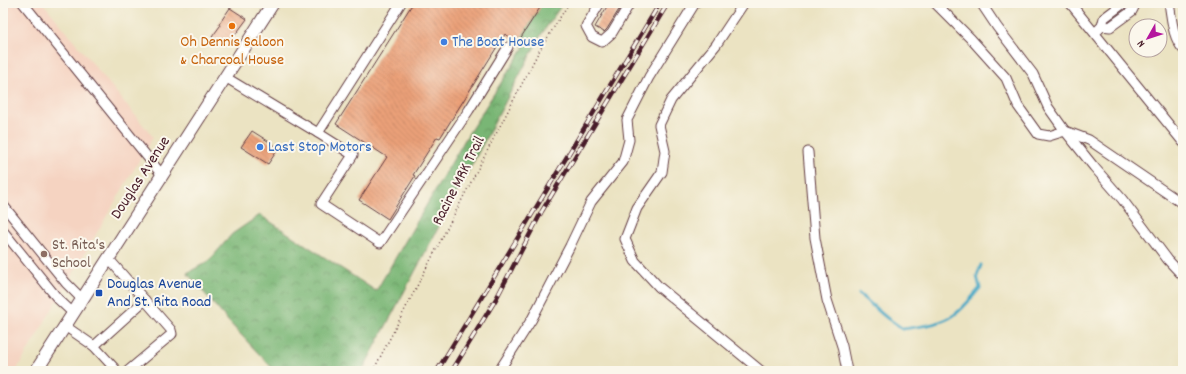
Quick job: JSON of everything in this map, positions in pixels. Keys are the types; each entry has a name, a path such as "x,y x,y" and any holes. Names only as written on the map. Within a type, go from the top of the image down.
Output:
{"main road":[{"name":"Douglas Avenue","path":"36,371 273,3"}],"street":[{"path":"23,3 162,175"},
{"path":"318,133 401,3"},
{"path":"600,3 586,26 592,37 602,42 612,33 630,3"},
{"path":"499,371 532,319 570,246 590,202 623,162 629,140 627,120 649,77 695,3"},
{"path":"744,3 716,45 671,100 659,125 665,151 662,172 637,208 625,239 635,261 660,287 761,371"},
{"path":"935,3 971,39 1006,78 1018,106 1038,134 1049,136 1065,131 1089,140 1183,204"},
{"path":"981,3 1033,74 1048,107 1065,131 1122,199 1168,260 1183,276"},
{"path":"1070,3 1183,142"},
{"path":"1094,33 1102,26 1104,18 1124,3"},
{"path":"1102,26 1110,27 1132,11 1136,3"},
{"path":"1169,3 1174,32 1183,49"},
{"path":"225,77 353,155 321,204 380,243 469,110 508,47"},
{"path":"808,152 815,238 826,300 842,346 847,371"},
{"path":"3,205 66,283 82,299"},
{"path":"3,231 58,299 73,313"},
{"path":"108,258 171,330 172,334 128,371"},
{"path":"94,346 145,300"},
{"path":"65,326 94,346 117,371"}],"path":[{"name":"Racine MRK Trail","path":"372,371 538,53 569,3"}],"shaded area":[{"name":"St. Rita's School","path":"3,3 43,3 153,137 16,371 3,371"}],"green space":[{"path":"543,3 563,3 541,35 362,371 275,371 229,322 187,273 209,261 232,234 260,215 376,291 470,131 524,47 518,42"}],"building":[{"path":"413,3 543,3 518,42 505,34 440,138 437,137 388,219 359,200 387,157 336,124"},
{"path":"609,3 623,3 604,32 595,27"},
{"name":"Oh Dennis Saloon & Charcoal House","path":"230,8 247,19 235,35 233,34 229,41 227,40 223,45 212,37"},
{"name":"Last Stop Motors","path":"252,131 279,148 268,164 241,147"}],"waterway":[{"path":"859,294 887,318 903,329 930,325 943,321 954,315 971,299 980,288 977,276 981,265"}],"railway":[{"path":"437,371 660,3"},
{"path":"452,371 496,299 542,211 668,3"}],"place":[{"name":"Oh Dennis Saloon & Charcoal House","path":"232,26"},
{"name":"The Boat House","path":"444,42"},
{"name":"Last Stop Motors","path":"260,147"},
{"name":"St. Rita's School","path":"44,254"},
{"name":"Douglas Avenue And St. Rita Road","path":"99,293"}]}
